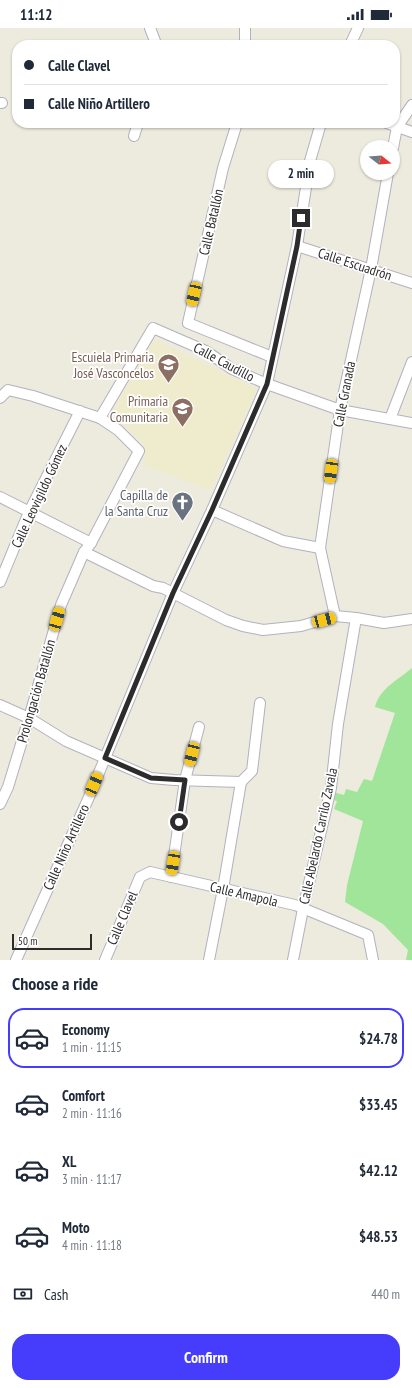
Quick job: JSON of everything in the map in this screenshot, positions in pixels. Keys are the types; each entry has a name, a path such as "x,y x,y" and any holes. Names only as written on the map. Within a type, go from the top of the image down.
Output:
{"street":[{"path":"150,28 155,40"},
{"path":"245,28 245,40"},
{"path":"352,40 358,28"},
{"path":"400,123 412,105"},
{"path":"134,136 136,128"},
{"name":"Calle Batallón","path":"235,128 223,168 188,323 272,357"},
{"name":"Calle Niño Artillero","path":"16,960 105,758 173,593 212,510 267,384 297,246 310,161 320,128"},
{"path":"395,140 397,128"},
{"path":"400,128 412,132"},
{"name":"Calle Granada","path":"335,616 320,548 340,410 371,269 387,180"},
{"name":"Calle Escuadrón","path":"297,246 412,283"},
{"name":"Calle Caudillo","path":"100,418 153,328 206,350 232,369 267,384 340,410 412,423"},
{"path":"390,419 412,362"},
{"path":"0,398 8,390 33,396 100,418"},
{"name":"Calle Leovigildo Gómez","path":"0,582 29,512 80,411"},
{"name":"Prolongación Batallón","path":"0,804 8,787 61,605 84,552 91,543 139,451 118,430 100,418"},
{"path":"0,497 91,543"},
{"path":"212,510 283,541 320,548"},
{"path":"84,552 153,586 163,588 226,620 263,630 301,626 335,616 384,623 412,619"},
{"name":"Calle Abelardo Carrilo Zavala","path":"293,960 303,908 331,788 338,724 356,618"},
{"path":"209,960 223,889 241,782 252,771 260,703"},
{"path":"0,705 29,718 66,741 151,778 241,782"},
{"path":"171,877 185,780 199,727"},
{"name":"Calle Amapola","path":"140,877 150,872 295,905 368,935 373,960"},
{"name":"Calle Clavel","path":"105,960 140,877"}],"shaded area":[{"name":"Primaria Comunitaria","path":"154,339 257,389 211,490 145,466 144,445 112,412"}],"green space":[{"path":"412,668 412,960 406,960 408,950 383,924 345,902 347,885 363,821 334,809 337,801 333,800 333,792 344,795 346,789 357,792 364,779 372,781 395,713 375,707 377,700 385,689"}],"place":[{"name":"Escuiela Primaria José Vasconcelos","path":"169,384"},
{"name":"Primaria Comunitaria","path":"183,428"},
{"name":"Capilla de la Santa Cruz","path":"183,522"}],"route":[{"path":"179,822 185,780 151,778 105,758 173,593 212,510 267,384 280,317 297,246 301,218"}]}
